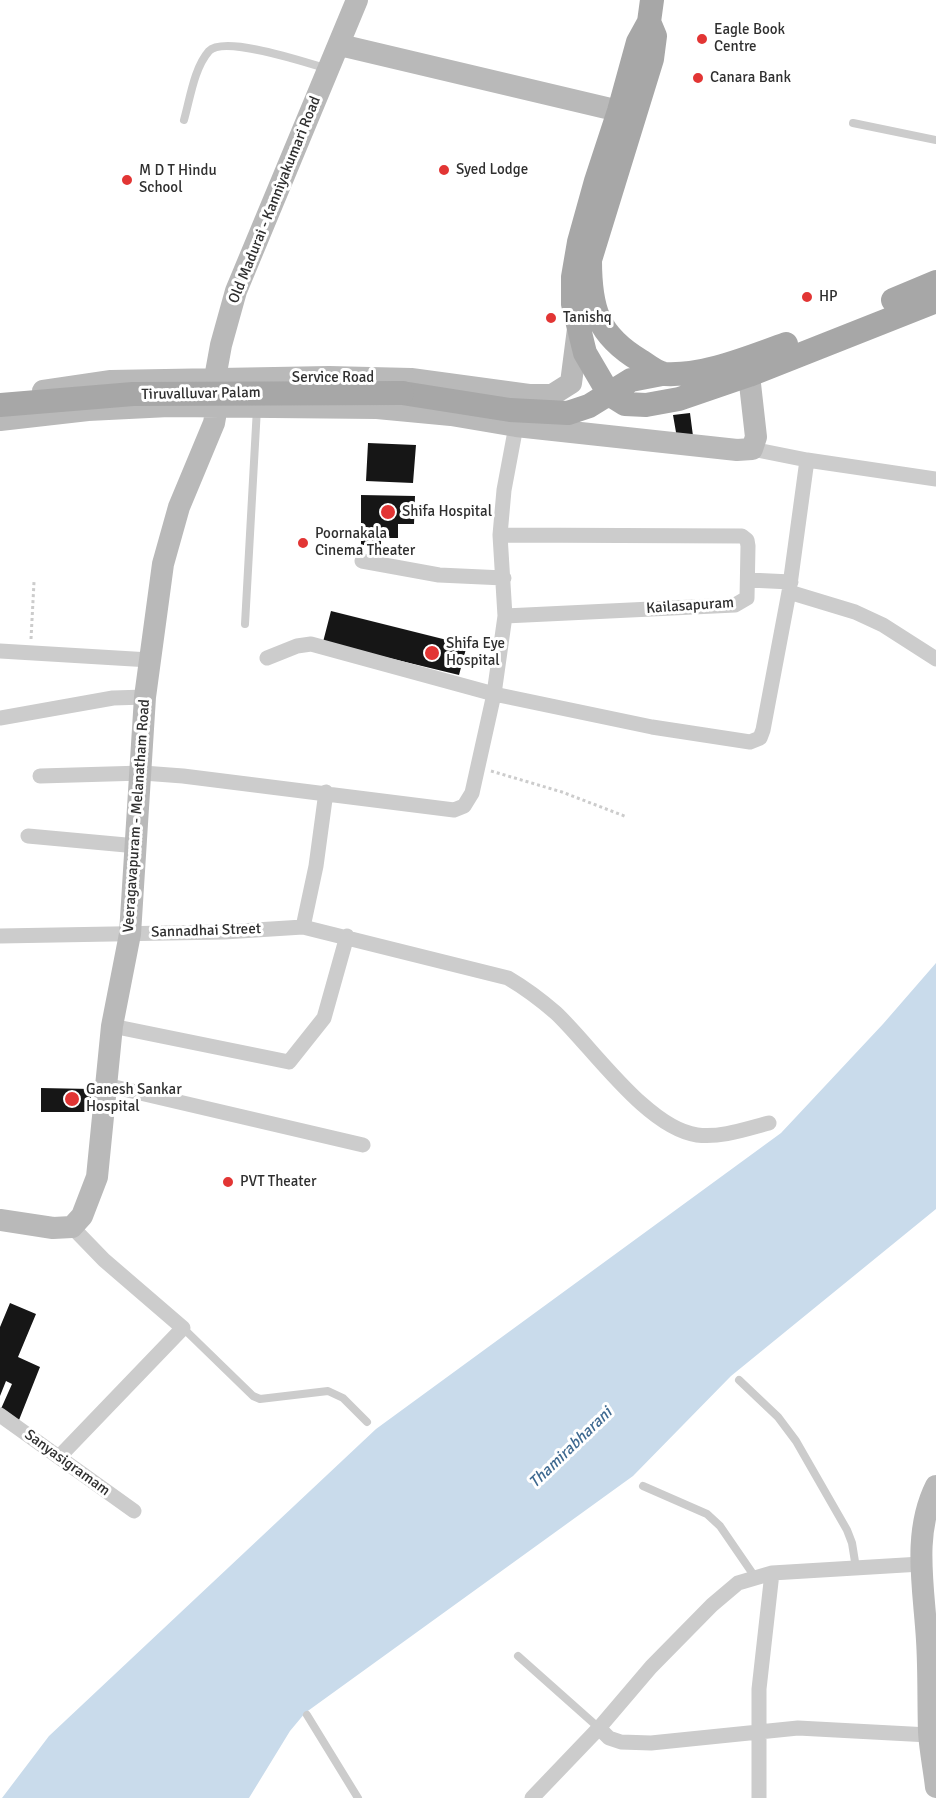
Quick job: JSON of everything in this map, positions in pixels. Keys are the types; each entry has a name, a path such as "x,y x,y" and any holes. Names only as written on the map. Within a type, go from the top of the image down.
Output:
{"main road":[{"name":"Old Madurai - Kanniyakumari Road","path":"217,406 215,378 236,291 357,0"},
{"path":"651,11 638,42 579,242 573,277 573,304 585,353 609,394 625,405 646,405 679,399 749,375 936,301"},
{"path":"651,11 655,36 652,59 590,260 590,294 598,322 610,336 637,359 662,374"},
{"path":"340,45 619,111"},
{"name":"Tiruvalluvar Palam","path":"0,405 133,394 402,393 510,410 558,412 589,406 631,380 662,374 691,372 740,360 788,343 936,282"},
{"name":"Service Road","path":"0,397 111,381 215,378 411,379 529,395 552,395 571,383 578,328"},
{"path":"0,420 88,410 217,406 377,408 726,449 752,449 756,437 749,375"},
{"name":"Veeragavapuram - Melanatham Road","path":"72,1227 82,1215 97,1177 112,1026 130,934 146,697 163,564 179,507 214,423 217,406"},
{"path":"0,1220 53,1228 72,1227"},
{"path":"936,1486 927,1504 922,1528 921,1564 932,1641 929,1735 936,1787"}],"street":[{"path":"40,776 142,773 326,792 454,810 464,806 472,794 494,694 505,616 500,535 504,490 516,426"},
{"path":"752,449 807,460 936,479"},
{"path":"267,658 297,646 311,644 494,694 652,727 750,742 760,738 764,730 790,587 807,460"},
{"name":"Kailasapuram","path":"500,535 742,537 747,540 749,580 747,598 735,605 505,616"},
{"path":"362,561 439,575 504,578"},
{"path":"749,580 790,587 855,612 882,625 936,659"},
{"path":"0,651 150,660"},
{"path":"0,718 103,700 146,697"},
{"path":"303,927 316,866 326,792"},
{"path":"28,836 137,846"},
{"name":"Sannadhai Street","path":"0,936 130,934 303,927 347,936 508,978 517,983 556,1013 636,1097 671,1127 698,1135 716,1136 769,1123"},
{"path":"112,1026 289,1062 324,1018 347,936"},
{"path":"106,1085 363,1145"},
{"path":"59,1457 183,1328 104,1260 72,1227"},
{"name":"Sanyasigramam","path":"0,1415 134,1511"},
{"path":"532,1798 599,1728 651,1667 712,1605 738,1583 772,1573 921,1564"},
{"path":"759,1798 759,1689 772,1573"},
{"path":"599,1728 609,1738 631,1742 798,1728 929,1735"}],"lane":[{"path":"184,120 202,60 211,48 226,44 245,47 330,69"},
{"path":"853,123 936,140"},
{"path":"245,624 257,406"},
{"path":"183,1328 253,1396 260,1399 328,1391 343,1398 367,1422"},
{"path":"739,1380 778,1418 796,1441 847,1530 856,1568"},
{"path":"643,1486 707,1514 720,1526 755,1577"},
{"path":"518,1656 599,1728"},
{"path":"307,1715 358,1798"}],"path":[{"path":"31,653 34,582"},
{"path":"478,767 562,792 627,817"}],"water":[{"name":"Thamirabharani","path":"936,963 936,1209 731,1376 633,1476 305,1713 290,1731 249,1798 2,1798 49,1736 376,1429 781,1133 883,1024"}],"building":[{"path":"690,413 693,436 677,438 673,415"},
{"path":"368,443 416,445 413,483 366,481"},
{"path":"361,495 415,496 414,524 398,524 398,538 381,538 381,545 361,545"},
{"path":"331,611 467,645 459,675 323,642"},
{"path":"41,1088 91,1089 91,1112 41,1112"},
{"path":"10,1303 36,1314 18,1357 40,1367 19,1420 0,1411 12,1384 6,1381 0,1396 0,1327"}],"place":[{"name":"Eagle Book Centre","path":"702,39"},
{"name":"Canara Bank","path":"698,78"},
{"name":"Syed Lodge","path":"444,170"},
{"name":"M D T Hindu School","path":"127,180"},
{"name":"HP","path":"807,297"},
{"name":"Tanishq","path":"551,318"},
{"name":"Shifa Hospital","path":"388,512"},
{"name":"Poornakala Cinema Theater","path":"303,543"},
{"name":"Shifa Eye Hospital","path":"432,653"},
{"name":"Ganesh Sankar Hospital","path":"72,1099"},
{"name":"PVT Theater","path":"228,1182"}]}
